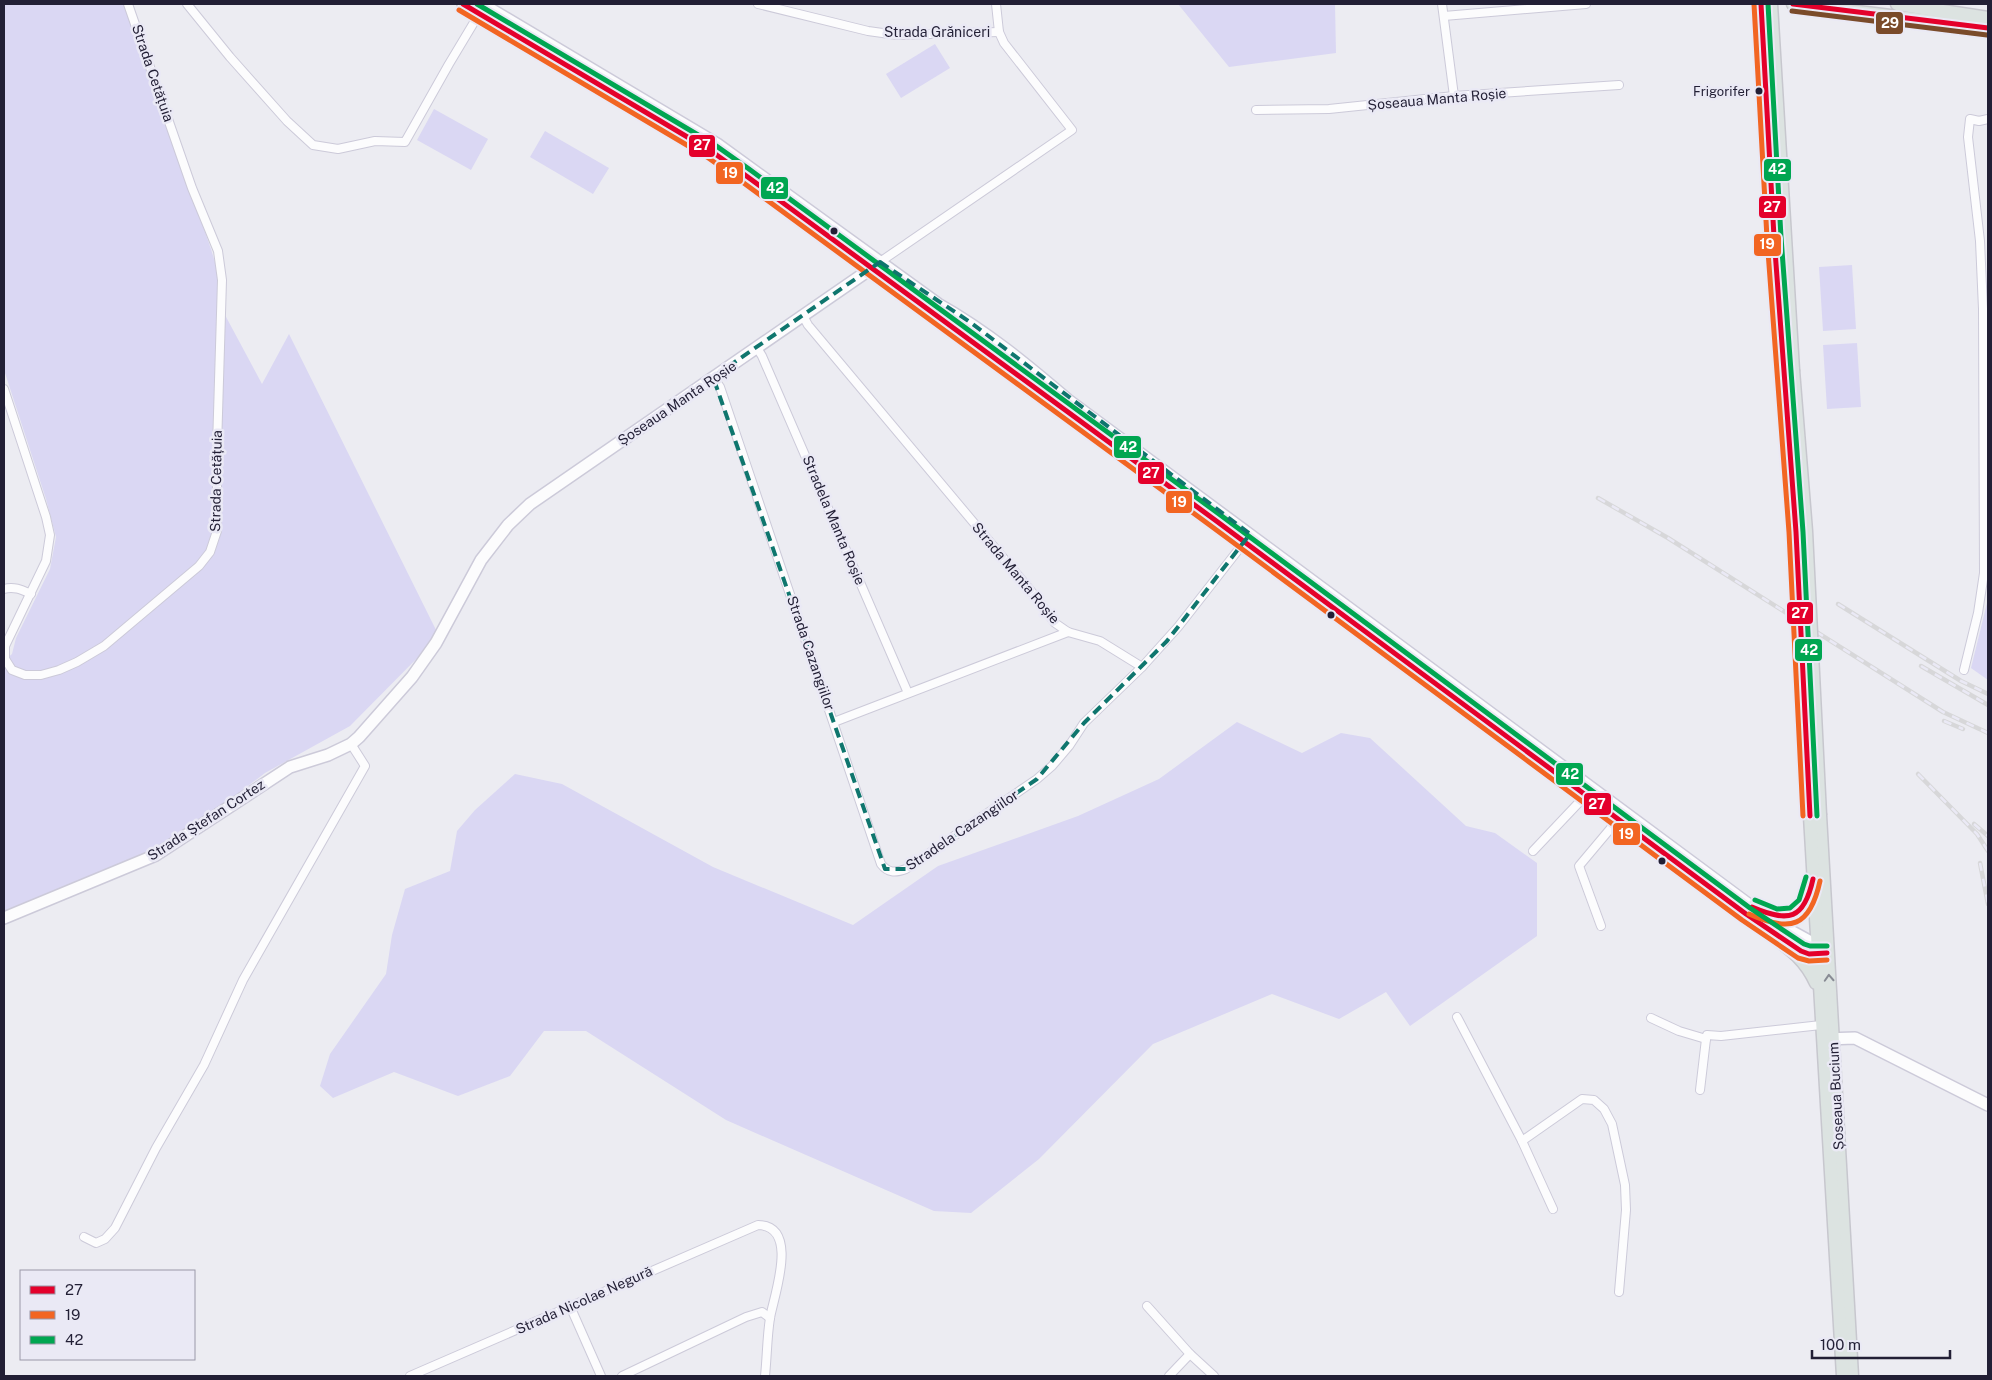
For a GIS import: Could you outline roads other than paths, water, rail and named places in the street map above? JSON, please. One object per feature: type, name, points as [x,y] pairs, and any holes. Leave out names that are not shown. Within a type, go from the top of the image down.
[{"type":"main road","points":[[463,4],[481,9],[711,151],[876,265],[1749,910],[1822,947]]},
{"type":"main road","points":[[1779,4],[1765,4],[1788,370],[1796,532],[1815,816]]},
{"type":"main road","points":[[1793,4],[1988,28]]},
{"type":"main road","points":[[1898,4],[1988,18]]},
{"type":"main road","name":"Șoseaua Manta Roșie","points":[[351,744],[412,677],[436,643],[481,560],[508,525],[530,504],[876,265]]},
{"type":"main road","points":[[1247,538],[1586,795],[1621,816]]},
{"type":"main road","name":"Strada Ștefan Cortez","points":[[4,918],[156,855],[290,766],[328,754],[351,744]]},
{"type":"main road","name":"Șoseaua Bucium","points":[[1815,816],[1814,879],[1822,947],[1821,1024],[1827,1039],[1852,1376]]},
{"type":"main road","name":"Șoseaua Bucium","points":[[1815,816],[1843,1376]]},
{"type":"main road","points":[[1749,910],[1785,918],[1796,915],[1804,908],[1814,879]]},
{"type":"main road","points":[[1749,910],[1757,926],[1803,960],[1820,990]]},
{"type":"main road","points":[[1827,1039],[1855,1038],[1988,1104]]},
{"type":"street","name":"Strada Cetățuia","points":[[4,389],[46,516],[50,535],[46,561],[5,646],[5,659],[12,670],[25,675],[41,675],[59,670],[104,646],[199,566],[210,552],[218,531],[218,378],[222,324],[222,289],[218,251],[192,188],[128,4]]},
{"type":"street","points":[[187,4],[230,58],[288,121],[313,145],[338,149],[375,141],[405,142],[481,9]]},
{"type":"street","name":"Strada Grăniceri","points":[[758,4],[868,31],[896,35],[999,32]]},
{"type":"street","name":"Strada Grăniceri","points":[[996,4],[999,32],[1004,43],[1072,130]]},
{"type":"street","points":[[1442,4],[1454,96]]},
{"type":"street","points":[[1444,16],[1586,4]]},
{"type":"street","name":"Șoseaua Manta Roșie","points":[[1256,110],[1329,109],[1454,96],[1619,85]]},
{"type":"street","points":[[1964,670],[1978,613],[1984,563],[1983,309],[1980,241],[1968,137],[1970,119],[1980,121],[1988,119]]},
{"type":"street","name":"Șoseaua Manta Roșie","points":[[876,265],[1072,130]]},
{"type":"street","name":"Strada Manta Roșie","points":[[802,316],[1055,623],[1068,632],[1100,641],[1142,667]]},
{"type":"street","name":"Stradela Manta Roșie","points":[[757,348],[908,693]]},
{"type":"street","name":"Strada Cazangiilor","points":[[714,378],[723,396],[834,722],[1068,632]]},
{"type":"street","points":[[1142,667],[1167,641],[1247,538]]},
{"type":"street","points":[[4,589],[10,587],[19,588],[31,594]]},
{"type":"street","name":"Stradela Cazangiilor","points":[[834,722],[881,864],[891,872],[898,872],[972,825],[1037,779],[1063,753],[1084,723],[1142,667]]},
{"type":"street","points":[[84,1237],[96,1243],[105,1239],[115,1228],[156,1148],[204,1065],[243,980],[365,766],[351,744]]},
{"type":"street","points":[[1533,851],[1586,795]]},
{"type":"street","points":[[1601,926],[1579,866],[1621,816]]},
{"type":"street","points":[[1457,1017],[1522,1141],[1553,1209]]},
{"type":"street","points":[[1651,1018],[1679,1031],[1706,1039]]},
{"type":"street","points":[[1700,1090],[1707,1035],[1721,1036],[1821,1024]]},
{"type":"street","points":[[1522,1141],[1582,1099],[1594,1100],[1604,1109],[1612,1124],[1626,1185],[1626,1210],[1618,1292]]},
{"type":"street","name":"Strada Nicolae Negură","points":[[410,1376],[758,1224],[766,1225],[773,1229],[782,1250],[780,1277],[770,1318]]},
{"type":"street","points":[[570,1306],[601,1376]]},
{"type":"street","points":[[1147,1306],[1189,1356],[1214,1376]]},
{"type":"street","points":[[622,1376],[746,1317],[762,1312],[770,1318],[765,1376]]},
{"type":"street","points":[[1169,1376],[1189,1356]]},
{"type":"railway","points":[[1598,498],[1668,538],[1943,712],[1988,733]]},
{"type":"railway","points":[[1838,604],[1961,681],[1988,694]]},
{"type":"railway","points":[[1921,666],[1988,705]]},
{"type":"railway","points":[[1944,721],[1963,729]]},
{"type":"railway","points":[[1918,774],[1977,834],[1988,851]]},
{"type":"railway","points":[[1974,824],[1988,836]]},
{"type":"railway","points":[[1980,863],[1988,904]]},
{"type":"place","name":"Frigorifer","points":[[1759,91]]}]
